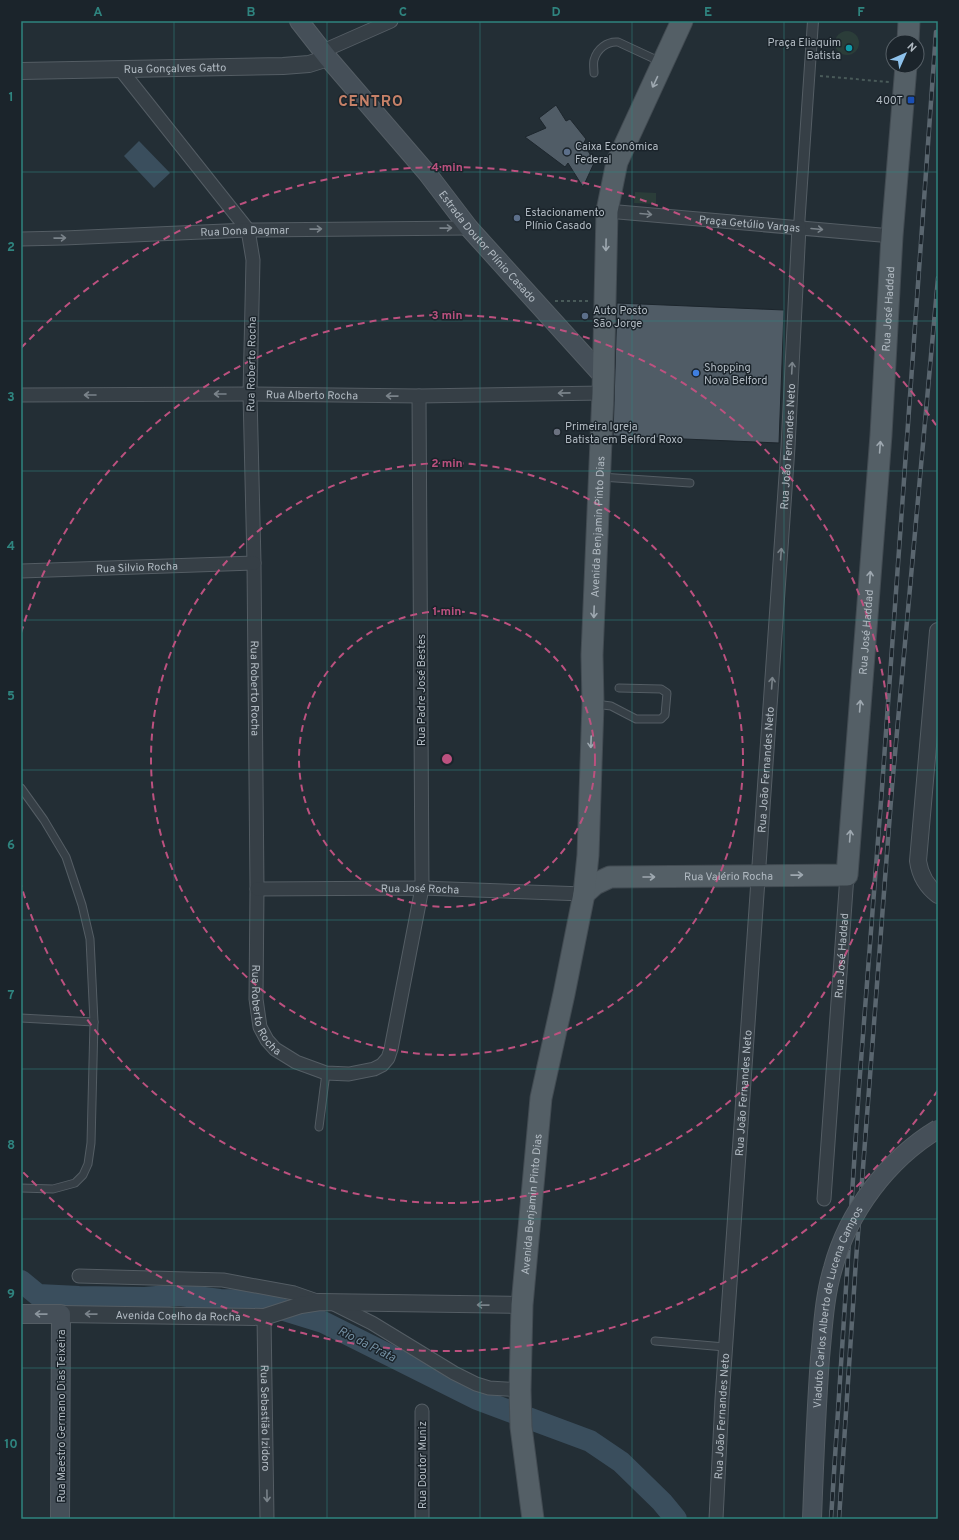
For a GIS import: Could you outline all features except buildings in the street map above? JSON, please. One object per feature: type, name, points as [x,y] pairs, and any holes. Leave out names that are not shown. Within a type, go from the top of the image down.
[{"type":"main road","name":"Estrada Doutor Plínio Casado","points":[[299,21],[427,173],[469,228],[536,301],[603,384]]},
{"type":"main road","name":"Avenida Benjamin Pinto Dias","points":[[533,1519],[521,1427],[520,1394],[522,1306],[541,1098],[584,894],[588,855],[593,704],[592,655],[598,477],[603,384],[607,211],[617,162],[682,21]]},
{"type":"main road","points":[[908,34],[909,21]]},
{"type":"main road","name":"Rua José Haddad","points":[[847,875],[881,435],[892,236],[905,75]]},
{"type":"main road","points":[[584,894],[595,884],[610,877],[598,868],[588,855]]},
{"type":"main road","name":"Rua Valério Rocha","points":[[610,877],[847,875]]},
{"type":"main road","name":"Viaduto Carlos Alberto de Lucena Campos","points":[[812,1519],[818,1384],[824,1314],[833,1268],[847,1230],[887,1170],[924,1138],[938,1129]]},
{"type":"main road","name":"Avenida Coelho da Rocha","points":[[21,1314],[61,1314]]},
{"type":"main road","name":"Rua Maestro Germano Dias Teixeira","points":[[60,1519],[61,1314]]},
{"type":"street","points":[[326,54],[391,21]]},
{"type":"street","name":"Rua João Fernandes Neto","points":[[716,1519],[725,1347],[788,447],[799,228],[813,21]]},
{"type":"street","name":"Rua Gonçalves Gatto","points":[[21,71],[296,65],[309,64],[326,54]]},
{"type":"street","name":"Rua Roberto Rocha","points":[[121,70],[248,230],[253,260],[250,394],[254,563],[257,889],[256,999],[260,1027],[267,1040],[275,1049],[296,1062],[326,1074],[349,1074],[374,1069],[382,1065],[388,1058],[391,1049],[422,888]]},
{"type":"street","name":"Praça Getúlio Vargas","points":[[607,211],[892,236]]},
{"type":"street","name":"Rua Dona Dagmar","points":[[21,239],[248,230],[469,228]]},
{"type":"street","name":"Rua Alberto Rocha","points":[[21,395],[250,394],[419,396],[603,384]]},
{"type":"street","name":"Rua Padre José Bestes","points":[[419,396],[422,888]]},
{"type":"street","name":"Rua Silvio Rocha","points":[[21,571],[254,563]]},
{"type":"street","points":[[938,631],[918,860],[920,872],[924,880],[938,895]]},
{"type":"street","name":"Rua José Haddad","points":[[824,1199],[847,875]]},
{"type":"street","name":"Rua José Rocha","points":[[257,889],[422,888],[584,894]]},
{"type":"street","points":[[79,1276],[223,1280],[294,1293],[326,1303],[372,1323],[454,1373],[476,1384],[520,1394]]},
{"type":"street","name":"Avenida Coelho da Rocha","points":[[61,1314],[267,1316],[301,1305],[326,1303],[522,1306]]},
{"type":"street","name":"Rua Sebastião Izidoro","points":[[267,1316],[267,1519]]},
{"type":"street","name":"Rua Doutor Muniz","points":[[422,1411],[422,1519]]},
{"type":"lane","points":[[594,73],[594,60],[601,48],[610,42],[618,42],[663,63]]},
{"type":"lane","points":[[598,477],[690,483]]},
{"type":"lane","points":[[593,704],[611,706],[636,719],[661,719],[664,715],[667,694],[665,691],[661,689],[619,688]]},
{"type":"lane","points":[[21,788],[44,820],[66,857],[82,905],[90,939],[94,1022],[91,1143],[88,1164],[83,1175],[74,1183],[53,1188],[21,1188]]},
{"type":"lane","points":[[21,1018],[94,1022]]},
{"type":"lane","points":[[319,1127],[326,1074]]},
{"type":"lane","points":[[655,1341],[725,1347]]},
{"type":"path","points":[[809,75],[905,75]]},
{"type":"path","points":[[536,301],[605,301]]},
{"type":"green space","points":[[847,31],[856,34],[859,43],[856,52],[847,55],[838,52],[835,43],[838,34]]},
{"type":"green space","points":[[635,192],[656,193],[656,204],[634,203]]},
{"type":"water","points":[[139,141],[170,173],[154,188],[124,156]]},
{"type":"waterway","name":"Rio da Prata","points":[[21,1281],[38,1295],[145,1298],[180,1295],[220,1300],[255,1301],[323,1322],[477,1399],[590,1441],[621,1462],[662,1502],[676,1519]]},
{"type":"railway","points":[[831,1519],[859,1087],[936,32]]},
{"type":"railway","points":[[839,1519],[856,1260],[892,787],[938,278]]},
{"type":"place","name":"Praça Eliaquim Batista","points":[[849,48]]},
{"type":"place","name":"400T","points":[[911,100]]},
{"type":"place","name":"Caixa Econômica Federal","points":[[567,152]]},
{"type":"place","name":"Estacionamento Plínio Casado","points":[[517,218]]},
{"type":"place","name":"Auto Posto São Jorge","points":[[585,316]]},
{"type":"place","name":"Shopping Nova Belford","points":[[696,373]]},
{"type":"place","name":"Primeira Igreja Batista em Belford Roxo","points":[[557,432]]},
{"type":"district","name":"CENTRO","points":[[371,101]]}]
